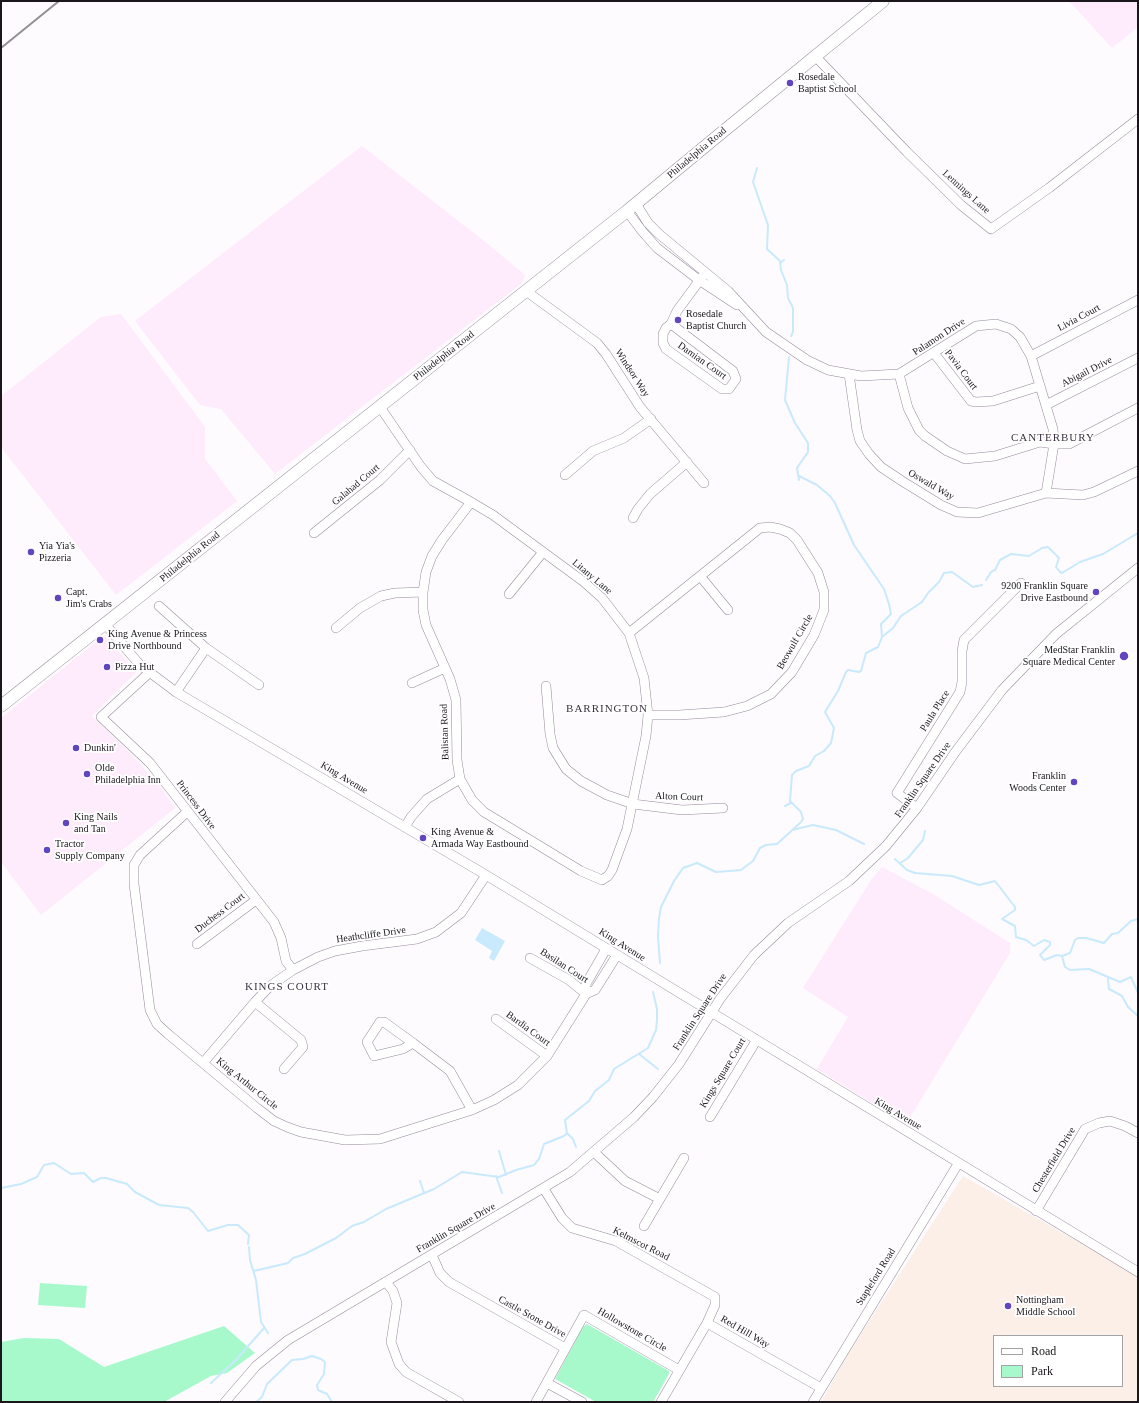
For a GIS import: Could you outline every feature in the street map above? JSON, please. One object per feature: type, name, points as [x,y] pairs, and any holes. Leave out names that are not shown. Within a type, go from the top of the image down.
[{"type":"main road","name":"Philadelphia Road","points":[[1,706],[631,208],[883,1]]},
{"type":"street","name":"Lennings Lane","points":[[815,56],[906,152],[961,205],[991,229],[1049,188],[1138,119]]},
{"type":"street","points":[[631,208],[659,234],[728,291],[766,332],[807,360],[828,370],[849,374],[899,374],[908,408],[919,430],[925,436],[957,456],[978,459],[995,456],[1035,442],[1054,444],[1075,441],[1138,408]]},
{"type":"street","points":[[631,208],[642,231],[657,248],[699,280],[749,314]]},
{"type":"street","name":"Damian Court","points":[[671,324],[733,371],[736,379],[729,388],[722,389],[666,349],[663,343],[663,334],[666,328],[671,324],[677,311],[699,280],[706,273]]},
{"type":"street","name":"Windsor Way","points":[[526,291],[596,343],[606,354],[630,393],[704,483]]},
{"type":"street","name":"Livia Court","points":[[1031,356],[1138,300]]},
{"type":"street","name":"Palamon Drive","points":[[899,374],[966,332],[985,324],[996,324],[1011,329],[1020,337],[1031,356],[1052,429],[1054,444],[1046,493]]},
{"type":"street","name":"Pavia Court","points":[[934,353],[971,400],[976,402],[993,401],[1040,386]]},
{"type":"street","name":"Abigail Drive","points":[[1046,405],[1138,358]]},
{"type":"street","name":"Oswald Way","points":[[849,374],[857,430],[864,448],[881,467],[921,493],[957,512],[972,514],[1046,493],[1076,495],[1094,492],[1138,471]]},
{"type":"street","name":"Litany Lane","points":[[380,407],[433,481],[493,515],[543,552],[602,598],[617,615],[629,633],[639,657],[644,678],[648,715],[644,753],[633,804],[618,856],[612,870],[602,880]]},
{"type":"street","points":[[565,475],[593,451],[624,438],[651,419]]},
{"type":"street","name":"Galahad Court","points":[[314,533],[380,480],[410,450]]},
{"type":"street","points":[[633,518],[650,494],[687,462]]},
{"type":"street","name":"Balistan Road","points":[[471,502],[432,556],[426,572],[423,592],[423,610],[426,625],[445,668],[453,690],[457,709],[457,760],[460,779],[472,800],[484,812],[581,871],[602,880]]},
{"type":"street","name":"Beowulf Circle","points":[[629,633],[760,528],[770,527],[790,533],[797,540],[818,573],[824,592],[824,610],[821,620],[792,672],[772,694],[758,702],[718,712],[679,715],[648,715]]},
{"type":"street","points":[[509,594],[543,552]]},
{"type":"street","name":"Franklin Square Drive","points":[[225,1402],[246,1376],[277,1348],[544,1189],[595,1153],[634,1117],[657,1092],[686,1054],[735,978],[770,939],[860,871],[886,846],[917,808],[983,715],[1017,674],[1063,627],[1138,568]]},
{"type":"street","points":[[700,576],[728,610]]},
{"type":"street","name":"Paula Place","points":[[917,808],[898,793],[960,692],[962,682],[962,651],[964,640],[1021,583]]},
{"type":"street","points":[[336,628],[360,608],[381,596],[395,593],[423,592]]},
{"type":"street","points":[[159,606],[206,648],[259,686]]},
{"type":"street","name":"King Avenue","points":[[105,624],[132,658],[149,673],[176,692],[486,875],[958,1164],[1138,1272]]},
{"type":"street","points":[[176,692],[206,648]]},
{"type":"street","points":[[412,683],[445,668]]},
{"type":"street","name":"Princess Drive","points":[[149,673],[101,717],[150,763],[279,930],[286,961],[293,970]]},
{"type":"street","name":"Alton Court","points":[[546,686],[550,734],[553,748],[559,760],[574,776],[591,787],[633,804],[682,810],[723,808]]},
{"type":"street","points":[[405,827],[427,799],[460,779]]},
{"type":"street","name":"King Arthur Circle","points":[[187,812],[140,854],[134,865],[133,872],[150,1010],[161,1028],[274,1121],[301,1132],[345,1140],[380,1139],[472,1110],[494,1100],[518,1086],[547,1056],[586,994],[586,984],[606,949]]},
{"type":"street","name":"Heathcliffe Drive","points":[[203,1063],[270,986],[293,970],[318,957],[335,951],[417,939],[436,932],[461,913],[486,875]]},
{"type":"street","name":"Duchess Court","points":[[197,944],[256,900]]},
{"type":"street","name":"King Arthur Circle","points":[[586,994],[595,990],[617,955]]},
{"type":"street","name":"Basilan Court","points":[[530,958],[569,980],[586,994]]},
{"type":"street","points":[[255,1002],[301,1040],[303,1047],[284,1069]]},
{"type":"street","name":"Bardia Court","points":[[496,1019],[547,1056]]},
{"type":"street","points":[[413,1043],[403,1049],[374,1056],[367,1042],[380,1022],[384,1022],[413,1043],[450,1071],[472,1110]]},
{"type":"street","name":"Kings Square Court","points":[[710,1117],[756,1040]]},
{"type":"street","name":"Chesterfield Drive","points":[[1036,1211],[1086,1129],[1098,1123],[1110,1121],[1125,1126],[1138,1133]]},
{"type":"street","points":[[595,1153],[626,1181],[660,1199]]},
{"type":"street","points":[[644,1226],[684,1158]]},
{"type":"street","name":"Stapleford Road","points":[[813,1402],[820,1388],[958,1164]]},
{"type":"street","name":"Kelmscot Road","points":[[544,1189],[562,1218],[572,1228],[616,1241],[712,1294],[716,1300],[707,1323]]},
{"type":"street","name":"Castle Stone Drive","points":[[432,1255],[440,1273],[449,1282],[565,1348],[536,1402]]},
{"type":"street","points":[[386,1282],[397,1303],[391,1342],[399,1364],[406,1372],[459,1402]]},
{"type":"street","name":"Hollowstone Circle","points":[[565,1348],[584,1315],[679,1370]]},
{"type":"street","name":"Red Hill Way","points":[[679,1370],[707,1323],[820,1388]]},
{"type":"street","points":[[661,1402],[679,1370]]},
{"type":"street","points":[[547,1382],[582,1402]]},
{"type":"shaded area","points":[[1069,1],[1138,1],[1138,27],[1112,48]]},
{"type":"shaded area","points":[[362,146],[488,244],[525,275],[522,283],[275,474],[221,409],[200,405],[135,321]]},
{"type":"shaded area","points":[[121,314],[205,427],[205,459],[237,501],[116,595],[1,447],[1,396],[101,317]]},
{"type":"shaded area","points":[[105,635],[136,672],[92,716],[132,755],[162,789],[175,808],[41,915],[1,862],[1,718]]},
{"type":"shaded area","points":[[882,867],[933,894],[1010,943],[1010,953],[906,1124],[817,1069],[848,1017],[803,988],[871,880]]},
{"type":"shaded area","name":"Nottingham Middle School","points":[[963,1176],[1138,1276],[1138,1402],[821,1402],[848,1354]]},
{"type":"green space","points":[[40,1283],[87,1286],[85,1308],[38,1305]]},
{"type":"green space","points":[[587,1324],[669,1371],[669,1374],[653,1402],[596,1402],[555,1379],[583,1327]]},
{"type":"green space","points":[[224,1326],[255,1353],[227,1373],[211,1376],[164,1402],[1,1402],[1,1342],[24,1338],[59,1339],[104,1367]]},
{"type":"water","points":[[482,928],[505,941],[494,961],[489,958],[492,951],[475,940]]},
{"type":"waterway","points":[[757,168],[753,182],[768,225],[767,249],[780,261],[781,270],[787,285],[788,298],[793,308],[793,332],[791,336]]},
{"type":"waterway","points":[[780,263],[784,260]]},
{"type":"waterway","points":[[789,357],[785,400],[795,423],[808,443],[808,452],[797,468],[799,480]]},
{"type":"waterway","points":[[660,963],[658,936],[661,907],[674,881],[683,868],[697,863],[716,872],[741,870],[753,861],[760,848],[766,845],[777,844],[803,819],[801,812],[790,801],[792,775],[796,771],[809,766],[815,756],[824,751],[831,743],[834,728],[825,712],[838,691],[846,672],[848,670],[861,671],[866,653],[878,647],[882,637],[881,624],[891,614],[884,589],[854,545],[835,503],[830,496],[817,485],[799,476]]},
{"type":"waterway","points":[[986,580],[991,572],[995,570],[1000,560],[1011,554],[1029,556],[1042,548],[1048,547],[1059,558],[1056,567],[1062,573],[1080,562],[1103,554],[1138,533]]},
{"type":"waterway","points":[[882,637],[893,628],[901,616],[922,602],[928,593],[939,582],[944,573],[952,572],[973,587],[982,585]]},
{"type":"waterway","points":[[785,806],[791,803]]},
{"type":"waterway","points":[[792,830],[813,825],[836,830],[864,844]]},
{"type":"waterway","points":[[900,863],[908,858],[923,840],[925,831]]},
{"type":"waterway","points":[[895,859],[907,870],[915,873],[952,876],[979,885],[995,881],[1015,907],[1015,910],[1002,919],[1015,926],[1016,937],[1026,940],[1034,946],[1044,940],[1050,942],[1050,945],[1040,955],[1044,960],[1057,955],[1062,956],[1070,953],[1075,940],[1078,938],[1086,938],[1104,943],[1112,934],[1118,933],[1131,921],[1138,919]]},
{"type":"waterway","points":[[1062,956],[1065,967],[1070,970],[1089,969],[1120,982],[1131,977],[1138,993]]},
{"type":"waterway","points":[[1108,979],[1109,989],[1122,996],[1128,1007],[1138,1016]]},
{"type":"waterway","points":[[576,1147],[573,1139],[567,1133],[565,1120],[589,1101],[595,1091],[609,1080],[614,1069],[648,1048],[656,1030],[657,1020],[657,1009],[653,992]]},
{"type":"waterway","points":[[639,1054],[658,1069]]},
{"type":"waterway","points":[[254,1271],[288,1263],[293,1258],[305,1254],[336,1238],[352,1226],[364,1222],[386,1209],[434,1189],[462,1172],[499,1177],[534,1165],[539,1159],[544,1144],[564,1136],[567,1133]]},
{"type":"waterway","points":[[499,1151],[506,1175]]},
{"type":"waterway","points":[[1,1188],[21,1184],[37,1177],[44,1165],[54,1163],[71,1174],[84,1173],[93,1182],[101,1178],[106,1178],[127,1184],[135,1192],[159,1205],[188,1208],[208,1231],[228,1225],[238,1225],[249,1235],[248,1244]]},
{"type":"waterway","points":[[496,1176],[502,1193]]},
{"type":"waterway","points":[[420,1181],[424,1193]]},
{"type":"waterway","points":[[249,1247],[250,1260],[256,1280],[261,1322],[268,1333]]},
{"type":"waterway","points":[[211,1383],[236,1360],[264,1328]]},
{"type":"waterway","points":[[292,1360],[312,1356],[325,1362],[324,1374],[317,1385],[318,1390],[327,1394],[332,1402]]},
{"type":"waterway","points":[[256,1402],[262,1397],[267,1384],[292,1360]]},
{"type":"railway","points":[[1,48],[59,1]]},
{"type":"place","name":"Rosedale Baptist School","points":[[790,83]]},
{"type":"place","name":"Rosedale Baptist Church","points":[[678,320]]},
{"type":"place","name":"Yia Yia's Pizzeria","points":[[31,552]]},
{"type":"place","name":"9200 Franklin Square Drive Eastbound","points":[[1096,592]]},
{"type":"place","name":"Capt. Jim's Crabs","points":[[58,598]]},
{"type":"place","name":"King Avenue & Princess Drive Northbound","points":[[100,640]]},
{"type":"place","name":"MedStar Franklin Square Medical Center","points":[[1124,656]]},
{"type":"place","name":"Pizza Hut","points":[[107,667]]},
{"type":"place","name":"Dunkin'","points":[[76,748]]},
{"type":"place","name":"Olde Philadelphia Inn","points":[[87,774]]},
{"type":"place","name":"Franklin Woods Center","points":[[1074,782]]},
{"type":"place","name":"King Nails and Tan","points":[[66,823]]},
{"type":"place","name":"King Avenue & Armada Way Eastbound","points":[[423,838]]},
{"type":"place","name":"Tractor Supply Company","points":[[47,850]]},
{"type":"place","name":"Nottingham Middle School","points":[[1008,1306]]},
{"type":"district","name":"CANTERBURY","points":[[1053,438]]},
{"type":"district","name":"BARRINGTON","points":[[607,709]]},
{"type":"district","name":"KINGS COURT","points":[[287,987]]}]
